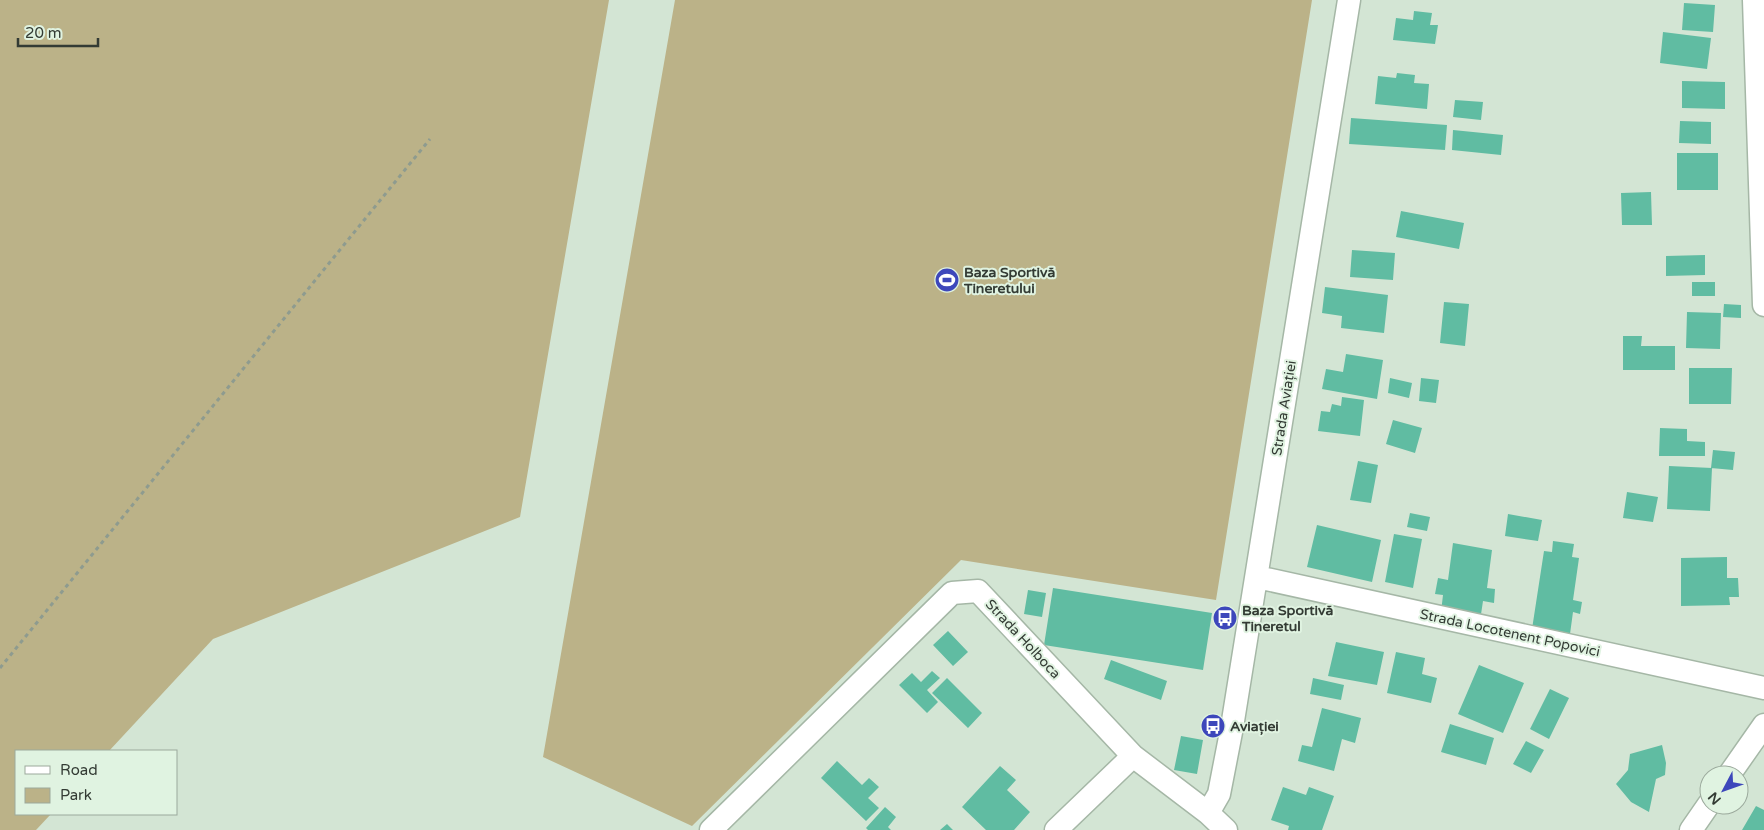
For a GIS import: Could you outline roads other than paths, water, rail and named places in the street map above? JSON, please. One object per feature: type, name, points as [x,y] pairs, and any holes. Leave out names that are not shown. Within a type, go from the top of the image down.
[{"type":"street","name":"Strada Aviației","points":[[1208,813],[1219,794],[1257,576],[1349,0]]},
{"type":"street","points":[[1754,0],[1764,305]]},
{"type":"street","name":"Strada Locotenent Popovici","points":[[1257,576],[1764,688]]},
{"type":"street","name":"Strada Holboca","points":[[711,830],[952,593],[978,591],[1133,756],[1208,813],[1226,830]]},
{"type":"street","points":[[1736,765],[1764,725]]},
{"type":"street","points":[[1064,826],[1133,756]]},
{"type":"street","points":[[1691,830],[1701,815]]},
{"type":"place","name":"Baza Sportivă Tineretului","points":[[947,280]]},
{"type":"place","name":"Baza Sportivă Tineretul","points":[[1225,618]]},
{"type":"place","name":"Aviației","points":[[1213,726]]}]
